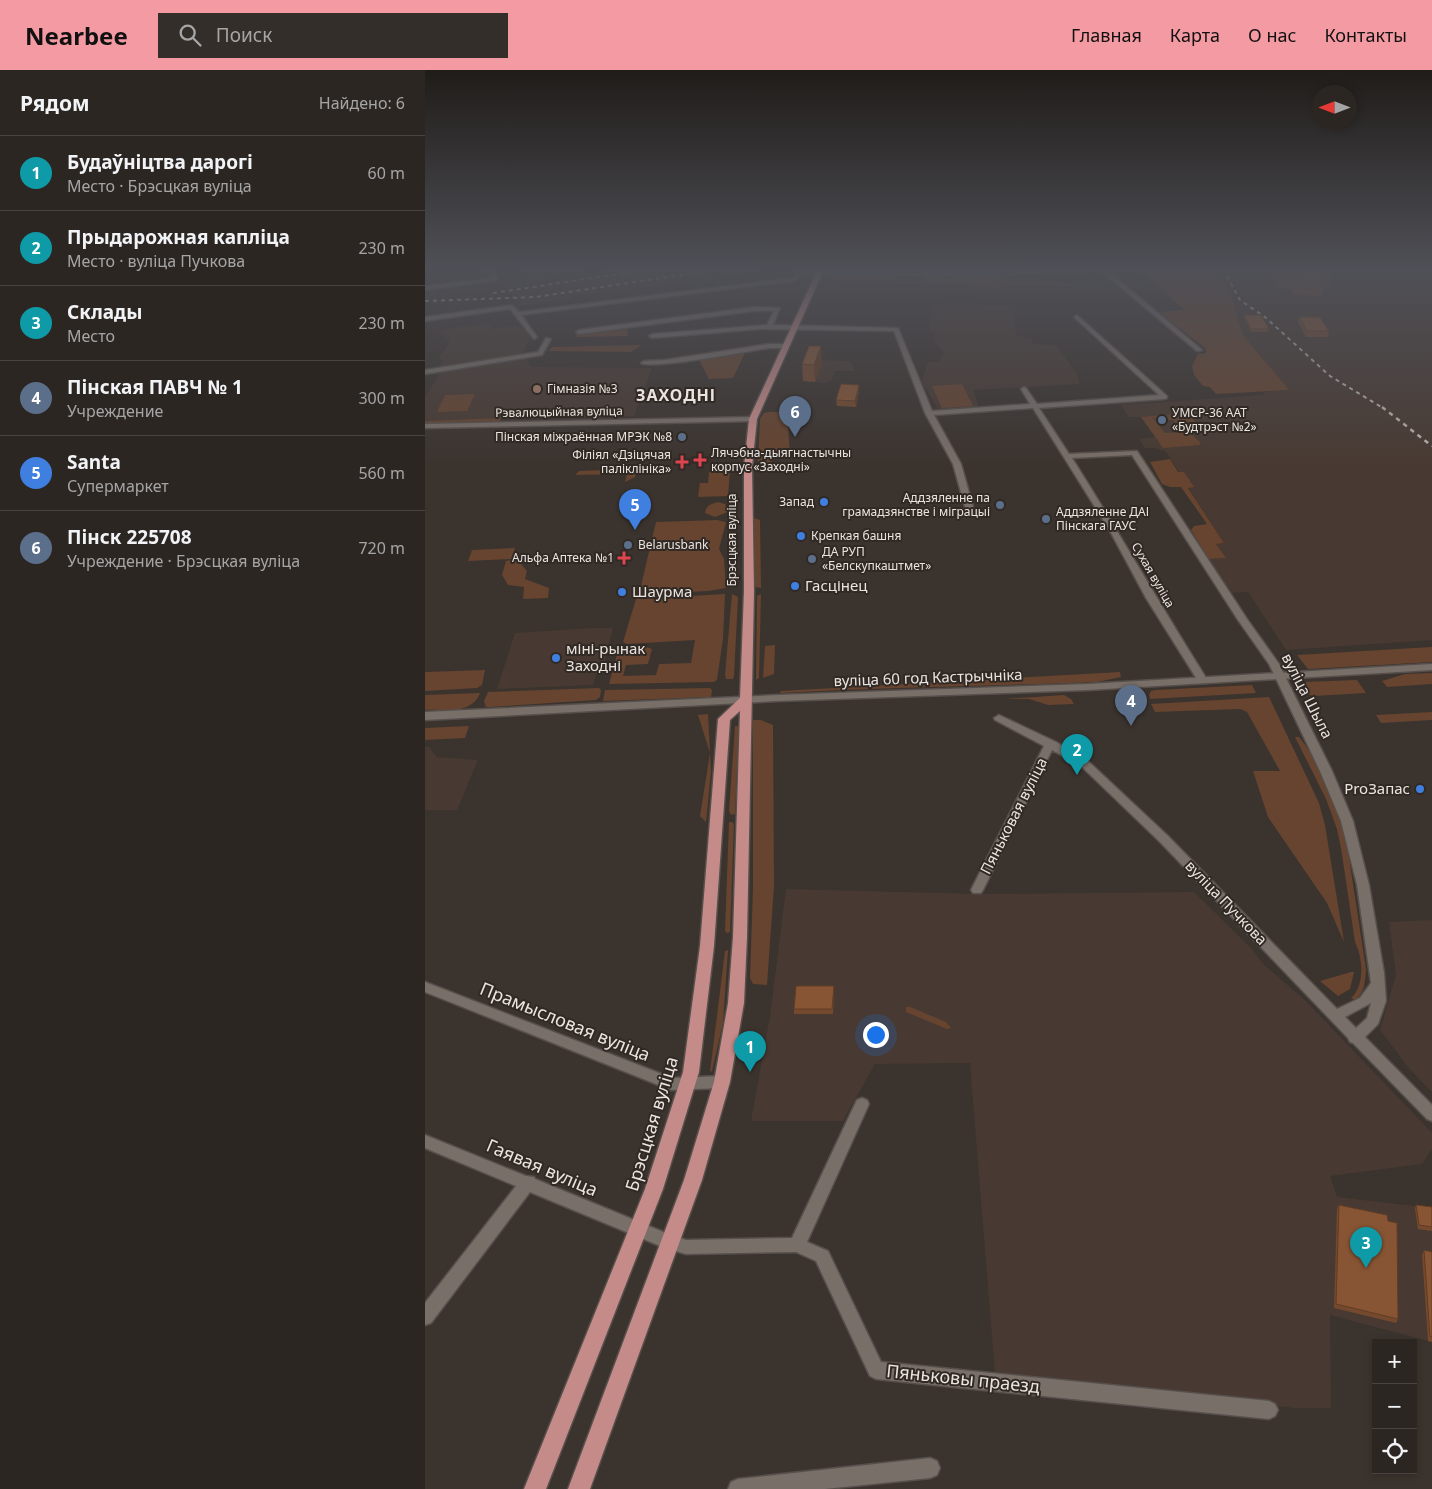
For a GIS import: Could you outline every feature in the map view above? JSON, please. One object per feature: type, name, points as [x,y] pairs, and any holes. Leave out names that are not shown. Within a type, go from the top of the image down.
[{"type":"main road","name":"Брэсцкая вуліца","points":[[579,1489],[671,1243],[693,1180],[722,1082],[736,1002],[740,938],[749,591],[749,467],[753,419],[790,335]]},
{"type":"main road","name":"Брэсцкая вуліца","points":[[535,1489],[654,1189],[691,1072],[707,946],[725,719],[745,700]]},
{"type":"street","points":[[652,336],[663,335]]},
{"type":"street","points":[[898,335],[929,413],[957,464],[971,514]]},
{"type":"street","points":[[929,413],[1165,398],[1097,335]]},
{"type":"street","points":[[1181,335],[1199,350]]},
{"type":"street","points":[[425,372],[539,354],[548,339]]},
{"type":"street","points":[[644,363],[665,362],[769,346],[785,346]]},
{"type":"street","name":"Сухая вуліца","points":[[1024,389],[1067,456],[1203,681]]},
{"type":"street","name":"Рэвалюцыйная вуліца","points":[[425,426],[753,419]]},
{"type":"street","name":"вуліца Шыла","points":[[1067,456],[1134,453],[1243,620],[1274,664],[1326,771],[1347,821],[1363,885],[1377,973],[1379,1001],[1373,1020],[1355,1038]]},
{"type":"street","name":"вуліца 60 год Кастрычніка","points":[[425,716],[745,700],[1088,687],[1432,668]]},
{"type":"street","name":"вуліца Пучкова","points":[[999,718],[1052,744],[1085,764],[1151,826],[1355,1038],[1432,1115]]},
{"type":"street","name":"Пяньковая вуліца","points":[[977,890],[1048,748],[1052,744]]},
{"type":"street","points":[[1334,1016],[1365,1002],[1377,985]]},
{"type":"street","name":"Прамысловая вуліца","points":[[425,987],[671,1084],[722,1082]]},
{"type":"street","points":[[797,1245],[862,1104]]},
{"type":"street","name":"Гаявая вуліца","points":[[425,1141],[528,1182],[671,1243]]},
{"type":"street","points":[[425,1317],[528,1182]]},
{"type":"street","name":"Пяньковы праезд","points":[[671,1243],[686,1247],[797,1245],[821,1256],[876,1370],[1269,1410]]},
{"type":"street","points":[[738,1489],[930,1468]]},
{"type":"shaded area","points":[[444,335],[529,335],[531,338],[521,355],[439,368],[444,360],[438,359],[450,341]]},
{"type":"shaded area","points":[[576,335],[628,336],[576,337]]},
{"type":"shaded area","points":[[935,335],[1016,335],[1031,338],[1033,344],[1056,345],[1077,374],[1080,384],[973,390],[979,408],[945,410],[937,408],[922,382],[928,362],[939,362],[944,353],[934,340]]},
{"type":"shaded area","points":[[1189,335],[1243,335],[1289,390],[1216,394],[1210,387],[1203,386],[1194,375],[1192,366],[1198,354],[1206,353],[1205,348]]},
{"type":"shaded area","points":[[1243,335],[1432,335],[1432,640],[1286,650],[1248,592],[1230,593],[1209,559],[1225,558],[1216,544],[1224,543],[1188,487],[1193,487],[1179,472],[1166,452],[1155,448],[1145,448],[1139,439],[1155,437],[1141,417],[1129,417],[1121,405],[1265,395],[1264,392],[1288,390]]},
{"type":"shaded area","points":[[642,345],[631,352],[549,351],[552,347]]},
{"type":"shaded area","points":[[745,353],[733,378],[709,379],[699,360]]},
{"type":"shaded area","name":"Гімназія №3","points":[[526,358],[531,367],[652,368],[634,416],[425,421],[425,397],[441,371]]},
{"type":"shaded area","points":[[811,360],[850,361],[855,371],[835,371],[831,381],[825,383],[803,381]]},
{"type":"shaded area","points":[[962,384],[973,406],[942,408],[932,386]]},
{"type":"shaded area","points":[[475,394],[467,411],[437,412],[445,395]]},
{"type":"shaded area","points":[[787,412],[790,455],[773,456],[771,465],[761,465],[758,463],[760,419],[764,413]]},
{"type":"shaded area","points":[[1187,413],[1200,427],[1181,429],[1173,420],[1169,420],[1166,417],[1153,418],[1165,433],[1188,431],[1201,443],[1199,445],[1163,448],[1141,417]]},
{"type":"shaded area","points":[[501,418],[499,423],[425,424],[425,421]]},
{"type":"shaded area","points":[[1170,459],[1178,472],[1184,472],[1194,487],[1188,488],[1224,543],[1216,544],[1226,558],[1209,559],[1191,530],[1194,526],[1207,524],[1181,487],[1170,487],[1162,484],[1150,462]]},
{"type":"shaded area","points":[[632,469],[637,471],[635,477],[625,482],[627,474],[575,475],[579,471]]},
{"type":"shaded area","points":[[730,471],[728,496],[698,497],[700,483],[708,483],[709,472]]},
{"type":"shaded area","points":[[718,502],[725,504],[728,512],[715,517],[705,513],[711,504]]},
{"type":"shaded area","points":[[754,518],[760,520],[761,588],[755,587]]},
{"type":"shaded area","points":[[717,520],[726,522],[719,549],[724,559],[726,588],[708,591],[639,594],[656,522]]},
{"type":"shaded area","points":[[515,548],[512,559],[468,561],[472,550]]},
{"type":"shaded area","points":[[517,559],[527,571],[525,579],[549,588],[548,598],[523,599],[524,587],[508,585],[502,575],[506,561]]},
{"type":"shaded area","points":[[725,594],[723,639],[717,680],[714,682],[609,684],[618,651],[626,648],[640,647],[652,649],[648,664],[626,665],[623,676],[656,675],[659,664],[691,663],[695,640],[627,644],[623,642],[636,599]]},
{"type":"shaded area","points":[[732,594],[738,597],[734,676],[733,679],[726,679],[725,675]]},
{"type":"shaded area","points":[[761,594],[759,678],[756,680],[757,596]]},
{"type":"shaded area","name":"міні-рынак Заходні","points":[[613,628],[605,660],[600,663],[593,685],[497,689],[515,633]]},
{"type":"shaded area","points":[[775,645],[774,674],[763,678],[765,646]]},
{"type":"shaded area","points":[[1432,647],[1432,662],[1308,669],[1297,655]]},
{"type":"shaded area","points":[[485,670],[482,685],[477,688],[425,691],[425,672]]},
{"type":"shaded area","points":[[1120,672],[1121,677],[1097,682],[780,693],[781,691]]},
{"type":"shaded area","points":[[1432,673],[1432,684],[1387,687],[1382,681],[1405,674]]},
{"type":"shaded area","points":[[1357,680],[1366,693],[1314,696],[1296,691],[1298,684],[1303,682]]},
{"type":"shaded area","points":[[1252,685],[1256,693],[1150,699],[1149,695],[1151,691],[1156,690]]},
{"type":"shaded area","points":[[599,688],[601,690],[600,697],[596,700],[490,707],[486,707],[484,701],[488,692]]},
{"type":"shaded area","points":[[710,688],[712,690],[711,697],[603,701],[605,690]]},
{"type":"shaded area","points":[[480,693],[471,705],[464,708],[425,710],[425,695]]},
{"type":"shaded area","points":[[1064,695],[1071,699],[1074,704],[1048,705],[1029,699],[1005,699]]},
{"type":"shaded area","points":[[1269,697],[1319,803],[1325,825],[1344,942],[1327,903],[1268,817],[1253,771],[1280,771],[1247,712],[1240,709],[1155,712],[1151,704]]},
{"type":"shaded area","points":[[1432,712],[1432,720],[1381,723],[1376,715]]},
{"type":"shaded area","points":[[708,714],[711,772],[706,822],[700,816],[710,753],[698,715]]},
{"type":"shaded area","points":[[753,720],[761,720],[773,725],[774,886],[767,985],[753,984],[750,978],[753,887]]},
{"type":"shaded area","points":[[469,726],[465,738],[425,740],[425,728]]},
{"type":"shaded area","points":[[735,726],[739,726],[735,814],[731,815],[729,811]]},
{"type":"shaded area","points":[[1295,737],[1299,737],[1315,760],[1333,798],[1346,838],[1366,969],[1363,990],[1355,1000],[1351,998],[1359,986],[1361,964],[1355,942],[1337,829],[1326,799]]},
{"type":"shaded area","points":[[425,747],[429,747],[437,757],[478,760],[457,810],[425,810]]},
{"type":"shaded area","points":[[729,822],[734,824],[730,932],[727,933],[725,931]]},
{"type":"shaded area","points":[[786,889],[979,894],[1194,892],[1252,949],[1263,964],[1306,1001],[1432,1133],[1432,1149],[1422,1164],[1330,1176],[1337,1197],[1432,1208],[1432,1257],[1422,1255],[1428,1341],[1330,1315],[1331,1408],[1294,1408],[995,1374],[970,1063],[875,1064],[843,1121],[751,1121],[770,1016]]},
{"type":"shaded area","points":[[1432,920],[1432,1092],[1408,1067],[1380,1030],[1396,975],[1389,922]]},
{"type":"shaded area","points":[[728,950],[723,1023],[712,1071],[710,1072],[725,951]]},
{"type":"shaded area","points":[[1354,972],[1350,989],[1338,996],[1320,981]]},
{"type":"shaded area","points":[[906,1007],[946,1022],[951,1028],[947,1029],[906,1012]]},
{"type":"building","points":[[809,346],[821,346],[814,365],[802,364]]},
{"type":"building","points":[[841,384],[859,385],[855,401],[836,400]]},
{"type":"building","points":[[796,986],[834,986],[832,1009],[794,1009]]},
{"type":"building","points":[[1339,1205],[1387,1215],[1388,1221],[1397,1223],[1398,1319],[1336,1304]]},
{"type":"building","points":[[1416,1205],[1432,1207],[1432,1227],[1419,1225]]},
{"type":"building","points":[[1424,1250],[1432,1252],[1432,1337],[1430,1337]]},
{"type":"railway","points":[[1285,335],[1330,376],[1383,408]]},
{"type":"railway","points":[[1382,407],[1432,446]]},
{"type":"place","name":"Гімназія №3","points":[[537,389]]},
{"type":"place","name":"УМСР-36 ААТ «Будтрэст №2»","points":[[1162,420]]},
{"type":"place","name":"Пінская міжраённая МРЭК №8","points":[[682,437]]},
{"type":"place","name":"Пінск 225708","points":[[795,437]]},
{"type":"place","name":"Лячэбна-дыягнастычны корпус «Заходні»","points":[[700,460]]},
{"type":"place","name":"Філіял «Дзіцячая паліклініка»","points":[[682,462]]},
{"type":"place","name":"Запад","points":[[824,502]]},
{"type":"place","name":"Аддзяленне па грамадзянстве і міграцыі","points":[[1000,505]]},
{"type":"place","name":"Аддзяленне ДАІ Пінскага ГАУС","points":[[1046,519]]},
{"type":"place","name":"Santa","points":[[635,530]]},
{"type":"place","name":"Крепкая башня","points":[[801,536]]},
{"type":"place","name":"Belarusbank","points":[[628,545]]},
{"type":"place","name":"Альфа Аптека №1","points":[[624,558]]},
{"type":"place","name":"ДА РУП «Белскупкаштмет»","points":[[812,559]]},
{"type":"place","name":"Гасцінец","points":[[795,586]]},
{"type":"place","name":"Шаурма","points":[[622,592]]},
{"type":"place","name":"міні-рынак Заходні","points":[[556,658]]},
{"type":"place","name":"Пінская ПАВЧ № 1","points":[[1131,726]]},
{"type":"place","name":"Прыдарожная капліца","points":[[1077,775]]},
{"type":"place","name":"ProЗапас","points":[[1420,789]]},
{"type":"place","name":"Будаўніцтва дарогі","points":[[750,1072]]},
{"type":"place","name":"Склады","points":[[1366,1268]]},
{"type":"district","name":"ЗАХОДНІ","points":[[676,395]]}]
